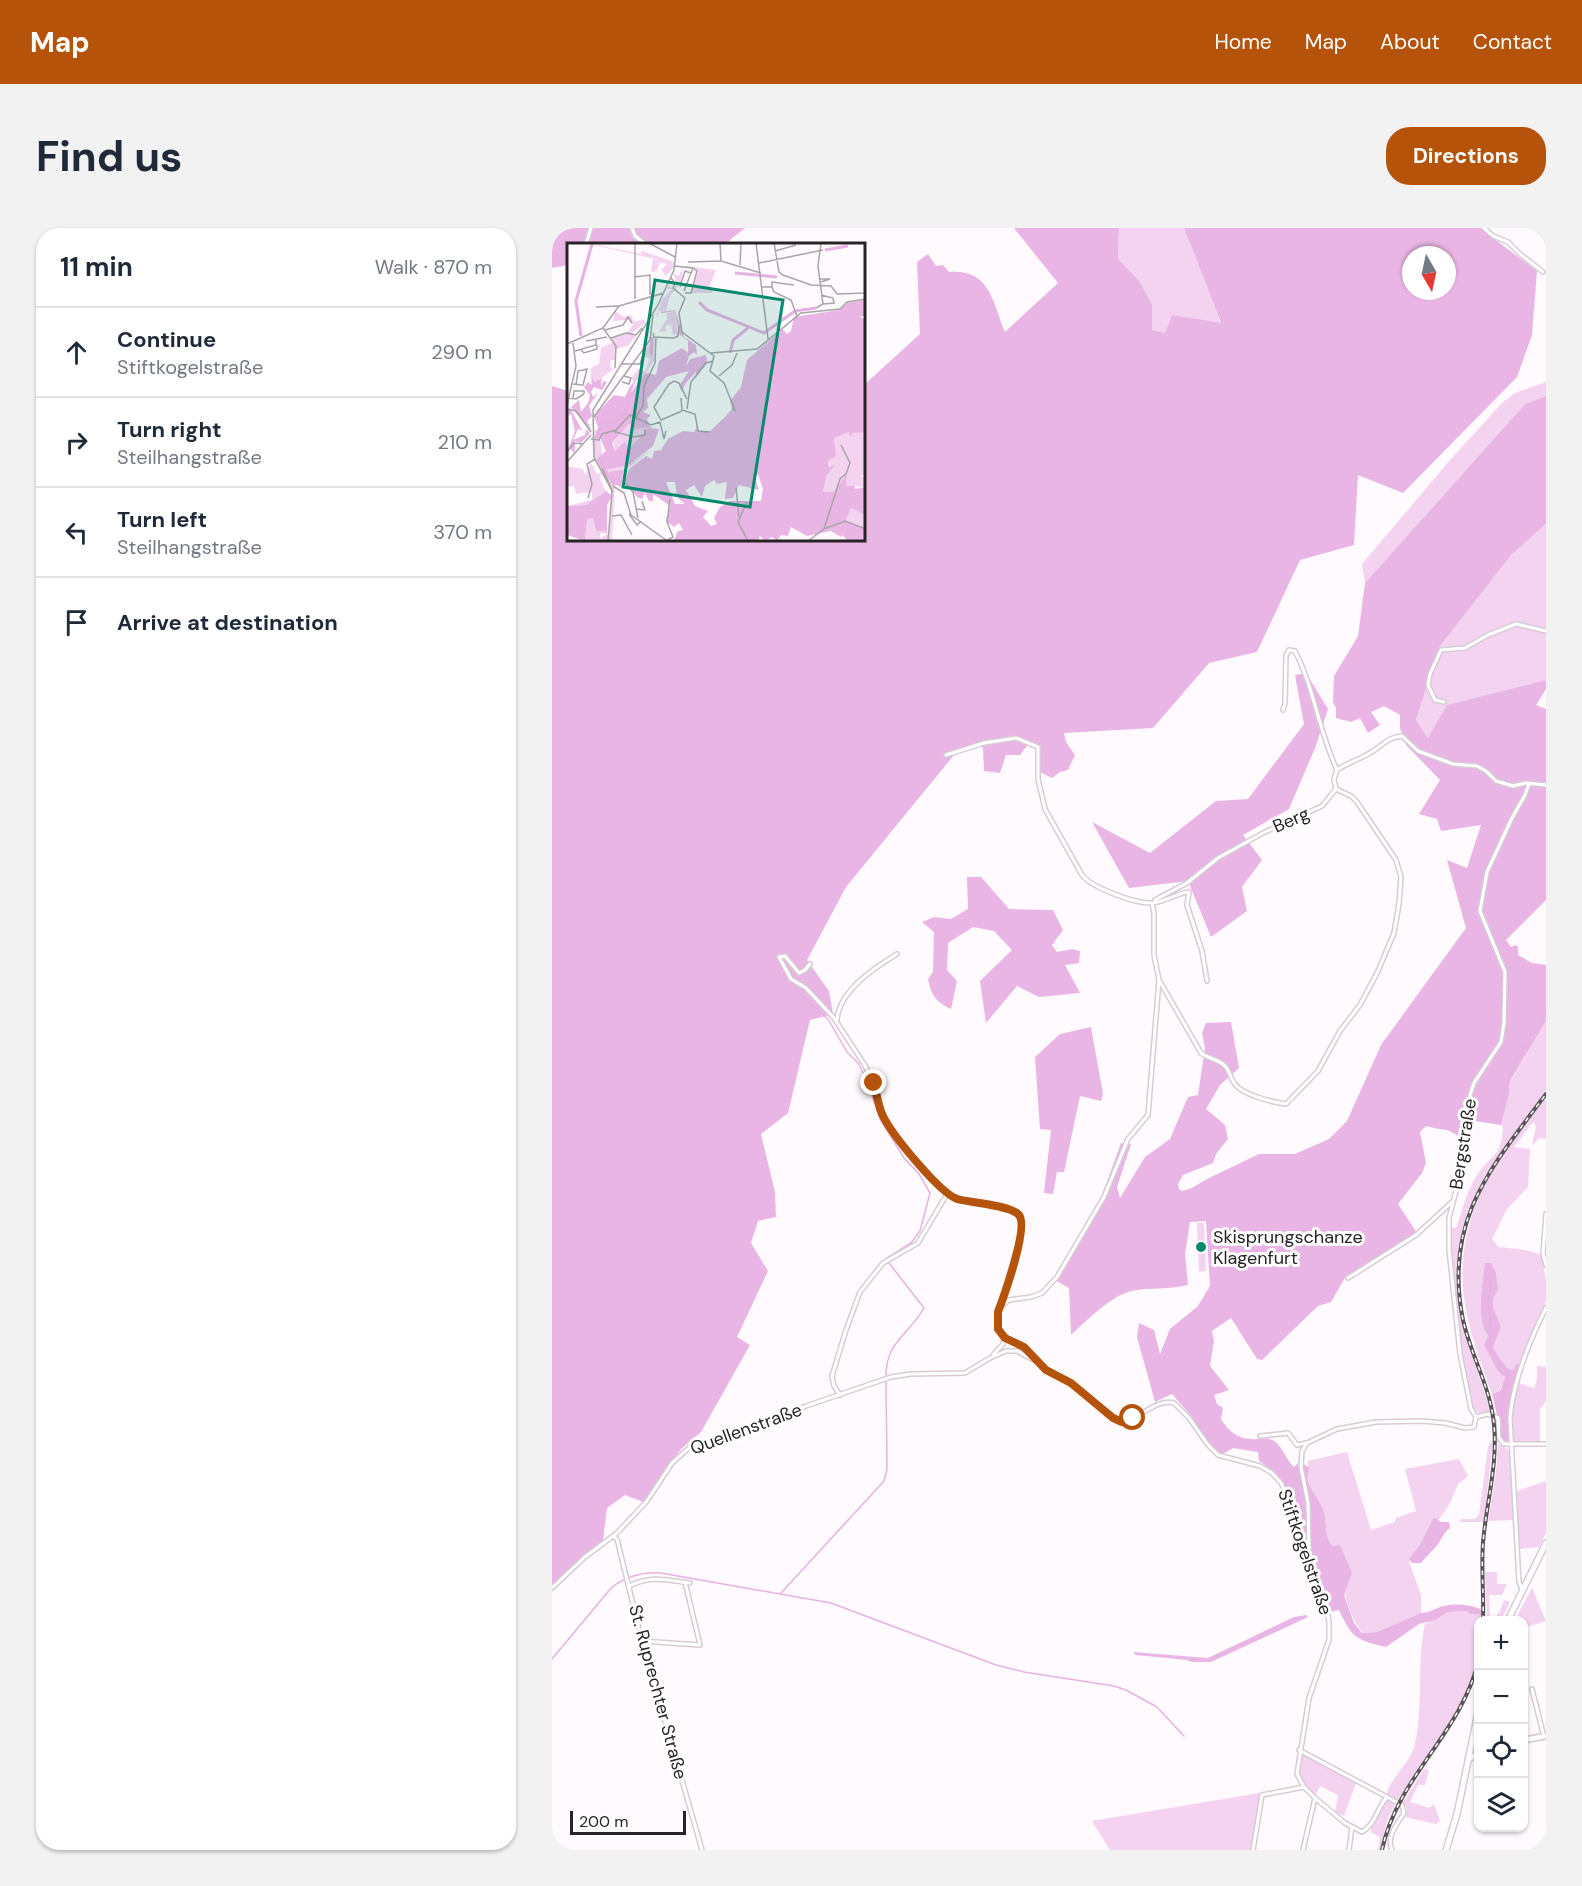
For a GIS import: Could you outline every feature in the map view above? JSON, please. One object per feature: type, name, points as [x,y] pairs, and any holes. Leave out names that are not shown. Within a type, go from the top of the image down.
[{"type":"main road","points":[[1510,1616],[1546,1543]]},
{"type":"main road","points":[[1446,1850],[1457,1814],[1475,1724]]},
{"type":"main road","points":[[1528,1739],[1545,1737]]},
{"type":"main road","points":[[1471,1744],[1474,1748]]},
{"type":"main road","points":[[1468,1760],[1474,1755]]},
{"type":"street","points":[[586,243],[591,228]]},
{"type":"street","points":[[632,228],[635,236],[644,243]]},
{"type":"street","points":[[1484,228],[1493,236],[1508,242],[1543,272]]},
{"type":"street","points":[[1444,702],[1435,700],[1428,685],[1430,674],[1441,650],[1465,648],[1488,635],[1516,624],[1546,631]]},
{"type":"street","points":[[1159,980],[1206,1058],[1227,1068],[1233,1083],[1240,1089],[1286,1104],[1318,1071],[1340,1031],[1360,1005],[1378,971],[1394,933],[1401,877],[1396,860],[1358,802],[1336,789],[1334,779],[1337,770],[1329,752],[1302,665],[1294,651],[1289,650],[1286,655],[1283,710]]},
{"type":"street","points":[[1337,770],[1370,754],[1394,736],[1402,736],[1418,751],[1453,764],[1477,766],[1486,771],[1496,782],[1513,786],[1546,785]]},
{"type":"street","points":[[946,755],[984,743],[1016,738],[1038,747],[1038,779],[1045,809],[1082,875],[1090,883],[1106,891],[1152,903],[1189,892],[1187,906],[1202,951],[1207,981]]},
{"type":"street","name":"Bergstraße","points":[[1476,1417],[1471,1409],[1457,1332],[1449,1249],[1449,1218],[1462,1168],[1470,1112],[1470,1095],[1474,1083],[1501,1042],[1504,1023],[1505,972],[1480,912],[1486,872],[1525,795],[1528,784]]},
{"type":"street","name":"Berg","points":[[1152,903],[1187,883],[1218,858],[1263,833],[1322,806],[1336,789]]},
{"type":"street","points":[[999,1308],[1009,1300],[1042,1293],[1057,1277],[1104,1197],[1128,1139],[1148,1115],[1159,980],[1154,955],[1152,903]]},
{"type":"street","points":[[837,1022],[837,1012],[860,980],[897,954]]},
{"type":"street","points":[[810,964],[799,973],[785,956],[779,957],[791,979],[806,988],[837,1022],[870,1073],[881,1111],[893,1133],[909,1153],[947,1194],[955,1198],[1007,1209],[1020,1217],[1022,1224],[1019,1243],[999,1308],[997,1323],[999,1332],[1005,1338]]},
{"type":"street","points":[[840,1395],[834,1386],[832,1376],[860,1292],[878,1267],[918,1243],[947,1194]]},
{"type":"street","points":[[944,1201],[955,1198]]},
{"type":"street","points":[[1348,1278],[1423,1230],[1452,1202]]},
{"type":"street","points":[[1546,1214],[1544,1254],[1546,1264]]},
{"type":"street","points":[[1523,1590],[1519,1582],[1510,1418],[1515,1384],[1546,1308]]},
{"type":"street","name":"Quellenstraße","points":[[990,1358],[1004,1344],[1005,1338]]},
{"type":"street","name":"Stiftkogelstraße","points":[[1005,1338],[1024,1347],[1035,1361],[1071,1383],[1119,1421],[1129,1420],[1160,1403],[1167,1401],[1174,1403],[1218,1455],[1260,1466],[1272,1473],[1281,1483],[1293,1508],[1304,1560],[1327,1610],[1329,1622],[1329,1640],[1309,1698],[1299,1750],[1297,1774],[1304,1787]]},
{"type":"street","name":"Quellenstraße","points":[[552,1588],[585,1557],[613,1536],[647,1501],[672,1463],[690,1447],[771,1422],[806,1406],[891,1377],[911,1374],[965,1374],[1003,1352],[1022,1353],[1035,1361]]},
{"type":"street","points":[[1297,1445],[1307,1443],[1337,1429],[1376,1422],[1422,1421],[1445,1423],[1469,1429],[1474,1426],[1476,1417],[1488,1414],[1497,1418],[1500,1441],[1504,1444],[1512,1446],[1546,1444]]},
{"type":"street","points":[[1260,1436],[1288,1433],[1302,1451]]},
{"type":"street","points":[[1307,1443],[1302,1451],[1301,1467],[1308,1503],[1307,1537],[1317,1587]]},
{"type":"street","name":"St. Ruprechter Straße","points":[[613,1536],[617,1539],[642,1641],[702,1850]]},
{"type":"street","points":[[629,1584],[651,1578],[690,1583]]},
{"type":"street","points":[[642,1641],[700,1645],[685,1582]]},
{"type":"street","points":[[1532,1689],[1545,1737]]},
{"type":"street","points":[[1299,1750],[1402,1805],[1404,1809],[1391,1837],[1392,1850]]},
{"type":"street","points":[[1253,1850],[1262,1795],[1304,1787],[1352,1827],[1362,1832],[1368,1828],[1387,1797]]},
{"type":"street","points":[[1303,1850],[1315,1798]]},
{"type":"street","points":[[1349,1850],[1352,1827]]},
{"type":"shaded area","points":[[552,228],[745,228],[726,243],[567,243],[567,265],[552,268]]},
{"type":"shaded area","points":[[1014,228],[1119,228],[1118,259],[1139,281],[1152,305],[1152,330],[1165,333],[1172,315],[1221,323],[1184,228],[1483,228],[1537,271],[1532,335],[1517,377],[1403,493],[1358,475],[1354,545],[1300,560],[1257,652],[1209,663],[1153,728],[1064,733],[1066,742],[1075,755],[1068,770],[1052,778],[1040,772],[1040,747],[1030,742],[1020,755],[1006,755],[1000,773],[984,771],[983,749],[980,743],[954,755],[846,887],[807,960],[829,991],[833,1014],[810,1020],[788,1113],[761,1134],[775,1192],[776,1217],[758,1221],[751,1243],[768,1271],[737,1337],[750,1345],[701,1432],[681,1449],[643,1502],[625,1495],[607,1508],[603,1540],[552,1586],[552,386],[567,391],[567,542],[866,542],[866,383],[920,334],[917,262],[928,254],[936,266],[943,265],[949,272],[963,272],[974,276],[982,282],[993,299],[1005,332],[1058,283]]},
{"type":"shaded area","points":[[1119,228],[1184,228],[1221,324],[1172,315],[1165,333],[1152,330],[1152,305],[1118,259]]},
{"type":"shaded area","points":[[1546,382],[1546,396],[1525,404],[1365,583],[1362,564],[1451,459],[1502,403],[1515,393]]},
{"type":"shaded area","points":[[1546,396],[1546,524],[1512,554],[1440,646],[1416,720],[1428,738],[1447,705],[1546,680],[1546,689],[1536,705],[1546,709],[1546,900],[1506,940],[1511,947],[1516,945],[1518,947],[1518,955],[1532,963],[1546,965],[1546,1021],[1510,1081],[1509,1095],[1501,1125],[1468,1120],[1466,1137],[1426,1126],[1420,1132],[1426,1163],[1422,1173],[1398,1204],[1417,1233],[1346,1276],[1331,1302],[1318,1306],[1262,1360],[1257,1359],[1231,1318],[1212,1331],[1214,1341],[1210,1366],[1229,1390],[1214,1395],[1217,1404],[1223,1408],[1221,1419],[1237,1436],[1274,1441],[1294,1467],[1299,1462],[1309,1467],[1308,1481],[1324,1512],[1328,1538],[1332,1546],[1340,1545],[1352,1573],[1344,1595],[1354,1623],[1362,1633],[1377,1632],[1421,1613],[1450,1605],[1481,1609],[1481,1615],[1470,1614],[1467,1611],[1447,1612],[1435,1620],[1419,1624],[1386,1647],[1361,1640],[1348,1627],[1339,1610],[1330,1612],[1306,1558],[1295,1508],[1275,1472],[1259,1461],[1258,1452],[1233,1448],[1221,1455],[1210,1446],[1192,1417],[1172,1394],[1155,1402],[1137,1337],[1139,1323],[1154,1330],[1160,1354],[1170,1329],[1198,1306],[1210,1286],[1206,1221],[1190,1222],[1185,1254],[1188,1285],[1124,1293],[1100,1309],[1071,1335],[1069,1288],[1053,1279],[1100,1201],[1121,1143],[1131,1144],[1117,1187],[1120,1198],[1145,1157],[1170,1139],[1188,1097],[1198,1095],[1205,1048],[1202,1033],[1206,1023],[1231,1022],[1239,1068],[1220,1085],[1206,1109],[1225,1125],[1228,1139],[1216,1154],[1213,1163],[1183,1175],[1178,1184],[1182,1191],[1259,1154],[1295,1154],[1329,1139],[1347,1121],[1381,1045],[1466,928],[1447,860],[1467,868],[1481,825],[1441,831],[1437,819],[1419,814],[1440,780],[1406,745],[1400,728],[1400,715],[1384,706],[1371,712],[1380,725],[1368,733],[1360,718],[1351,722],[1336,718],[1336,708],[1333,702],[1334,676],[1358,636],[1365,583],[1525,404]]},
{"type":"shaded area","points":[[1546,524],[1546,680],[1448,705],[1428,738],[1416,720],[1440,646],[1512,554]]},
{"type":"shaded area","points":[[1306,673],[1328,709],[1315,748],[1289,809],[1243,835],[1262,860],[1242,887],[1247,911],[1211,937],[1188,881],[1129,888],[1092,822],[1150,853],[1216,801],[1248,799],[1304,724],[1295,675]]},
{"type":"shaded area","points":[[967,877],[981,877],[1009,909],[1053,910],[1063,930],[1052,945],[1057,952],[1073,949],[1080,951],[1079,963],[1065,965],[1080,993],[1039,997],[1017,986],[986,1023],[980,981],[1012,950],[994,931],[973,927],[948,943],[947,970],[957,981],[951,1009],[938,1001],[928,979],[933,972],[934,932],[922,922],[934,917],[951,919],[968,909]]},
{"type":"shaded area","points":[[1546,1021],[1546,1091],[1482,1180],[1467,1214],[1459,1246],[1457,1282],[1461,1321],[1491,1413],[1479,1413],[1472,1407],[1461,1355],[1450,1227],[1456,1228],[1473,1181],[1498,1150],[1510,1082]]},
{"type":"shaded area","points":[[1091,1027],[1103,1094],[1101,1101],[1080,1096],[1064,1172],[1057,1172],[1053,1194],[1044,1193],[1051,1130],[1040,1129],[1035,1057],[1060,1034]]},
{"type":"shaded area","points":[[1546,1096],[1546,1139],[1539,1138],[1532,1146],[1536,1126],[1533,1122],[1514,1147],[1530,1149],[1528,1187],[1507,1209],[1492,1239],[1499,1247],[1526,1250],[1542,1255],[1546,1302],[1520,1364],[1516,1364],[1513,1370],[1507,1368],[1493,1348],[1501,1326],[1493,1307],[1491,1263],[1488,1335],[1484,1345],[1506,1376],[1500,1390],[1492,1394],[1469,1324],[1465,1302],[1463,1257],[1467,1233],[1484,1182]]},
{"type":"shaded area","name":"Skisprungschanze Klagenfurt","points":[[1197,1223],[1204,1223],[1206,1271],[1199,1272]]},
{"type":"shaded area","points":[[1485,1263],[1491,1263],[1496,1273],[1498,1290],[1493,1298],[1493,1307],[1501,1326],[1493,1348],[1507,1368],[1513,1370],[1516,1364],[1520,1364],[1511,1401],[1509,1439],[1506,1443],[1501,1439],[1501,1418],[1497,1415],[1492,1394],[1501,1390],[1505,1377],[1498,1371],[1484,1345],[1488,1335],[1484,1329],[1481,1311]]},
{"type":"shaded area","points":[[1537,1366],[1546,1367],[1546,1401],[1540,1409],[1540,1441],[1516,1443],[1513,1440],[1513,1425],[1517,1390],[1519,1383],[1534,1388],[1537,1380]]},
{"type":"shaded area","points":[[1493,1439],[1484,1522],[1458,1522],[1462,1519],[1475,1519],[1479,1515],[1488,1447]]},
{"type":"shaded area","points":[[1498,1444],[1510,1450],[1514,1520],[1488,1521]]},
{"type":"shaded area","points":[[1347,1452],[1371,1530],[1395,1522],[1396,1518],[1416,1511],[1405,1469],[1459,1459],[1468,1476],[1458,1484],[1449,1505],[1409,1562],[1421,1595],[1421,1613],[1377,1632],[1363,1633],[1351,1613],[1336,1558],[1326,1536],[1324,1511],[1308,1480],[1308,1461]]},
{"type":"shaded area","points":[[1546,1481],[1546,1533],[1539,1547],[1519,1549],[1517,1491]]},
{"type":"shaded area","points":[[1435,1518],[1441,1522],[1449,1522],[1450,1528],[1421,1563],[1412,1563],[1409,1559]]},
{"type":"shaded area","points":[[1485,1572],[1497,1572],[1497,1584],[1507,1584],[1502,1595],[1489,1595],[1490,1616],[1487,1616]]},
{"type":"shaded area","points":[[1532,1588],[1546,1621],[1528,1627],[1528,1616],[1517,1616]]},
{"type":"shaded area","points":[[1504,1600],[1510,1602],[1503,1616],[1497,1616]]},
{"type":"shaded area","points":[[1467,1611],[1470,1614],[1481,1615],[1474,1616],[1474,1670],[1457,1710],[1398,1801],[1387,1795],[1387,1792],[1410,1757],[1415,1744],[1425,1624],[1447,1612]]},
{"type":"shaded area","points":[[1306,1615],[1308,1617],[1211,1662],[1136,1655],[1133,1652],[1208,1658],[1294,1617]]},
{"type":"shaded area","points":[[1303,1755],[1356,1783],[1344,1816],[1335,1812],[1338,1795],[1320,1786],[1315,1796],[1303,1783],[1299,1770],[1300,1757]]},
{"type":"shaded area","points":[[1424,1769],[1429,1770],[1425,1785],[1418,1785],[1410,1802],[1429,1808],[1434,1804],[1440,1821],[1436,1824],[1405,1817],[1407,1809],[1403,1802]]},
{"type":"shaded area","points":[[1260,1793],[1251,1850],[1110,1850],[1092,1821]]},
{"type":"shaded area","points":[[1389,1800],[1396,1803],[1388,1818],[1380,1850],[1378,1850],[1380,1837],[1370,1832],[1379,1808]]},
{"type":"waterway","points":[[777,961],[800,994],[828,1019],[847,1052],[858,1063],[867,1080],[880,1119],[904,1158],[919,1174],[930,1193],[920,1231],[911,1243],[886,1259]]},
{"type":"waterway","points":[[1500,1122],[1500,1107],[1512,1069],[1526,1045],[1530,1044],[1530,1036],[1539,1026],[1546,1009]]},
{"type":"waterway","points":[[886,1376],[887,1364],[894,1346],[924,1308],[889,1263]]},
{"type":"waterway","points":[[1489,1268],[1491,1286],[1488,1301],[1492,1333],[1489,1345],[1503,1370],[1509,1374],[1500,1401],[1505,1440]]},
{"type":"waterway","points":[[781,1593],[884,1481],[887,1469],[886,1382]]},
{"type":"waterway","points":[[552,1659],[612,1587],[635,1576],[661,1573],[831,1603],[996,1665],[1024,1672],[1114,1686],[1157,1707],[1184,1736]]},
{"type":"railway","points":[[1483,1616],[1484,1528],[1495,1440],[1489,1398],[1463,1320],[1459,1285],[1460,1253],[1466,1224],[1476,1197],[1507,1146],[1546,1094]]},
{"type":"railway","points":[[1382,1850],[1390,1823],[1401,1799],[1445,1733],[1470,1686],[1475,1670]]},
{"type":"place","name":"Skisprungschanze Klagenfurt","points":[[1201,1247]]},
{"type":"route","points":[[874,1083],[884,1119],[893,1133],[902,1146],[947,1194],[987,1206],[1007,1209],[1017,1213],[1020,1217],[1022,1224],[1019,1243],[998,1312],[999,1332],[1005,1338],[1024,1347],[1046,1370],[1071,1383],[1113,1418],[1122,1422],[1133,1418]]}]
